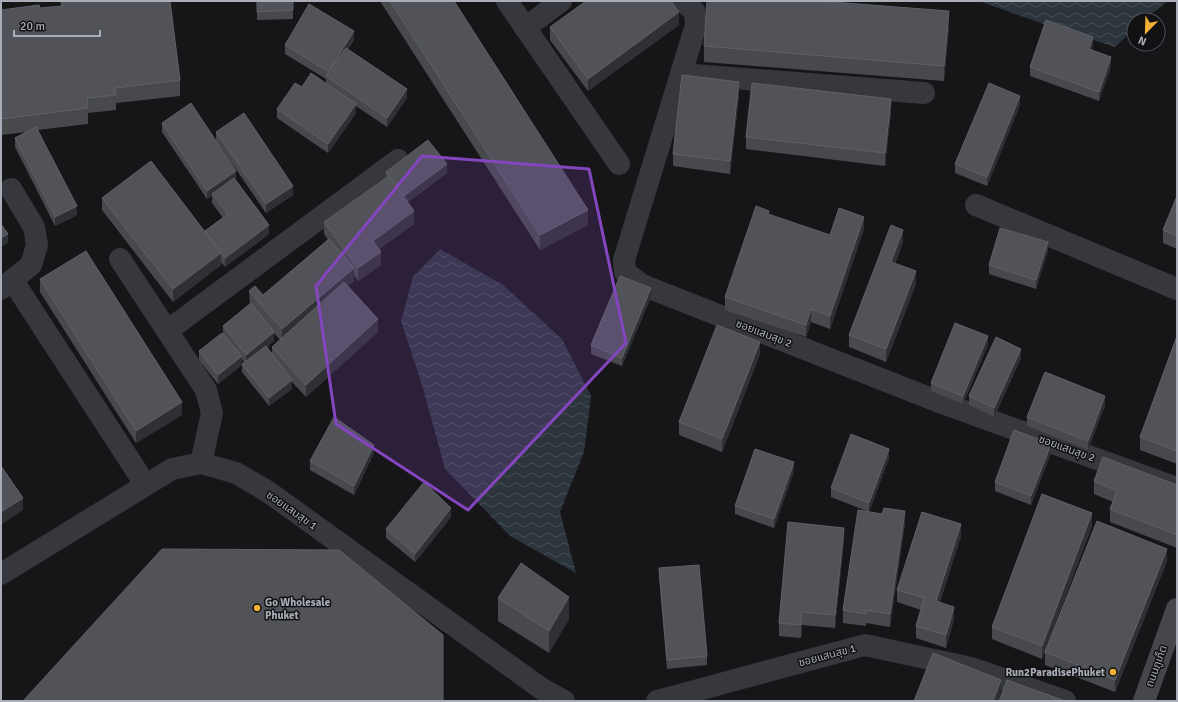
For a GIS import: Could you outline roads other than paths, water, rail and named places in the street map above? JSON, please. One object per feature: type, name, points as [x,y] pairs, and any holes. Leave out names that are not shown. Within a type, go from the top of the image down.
[{"type":"main road","name":"ถนนภูเก็ต","points":[[1144,701],[1177,609]]},
{"type":"street","points":[[507,1],[619,164]]},
{"type":"street","points":[[525,28],[561,1]]},
{"type":"street","name":"ซอยแสนสุข 2","points":[[683,1],[695,12],[696,25],[624,260],[625,272],[642,285],[927,397],[1177,488]]},
{"type":"street","points":[[681,74],[924,93]]},
{"type":"street","points":[[167,331],[398,160]]},
{"type":"street","points":[[11,189],[34,227],[37,245],[30,265],[7,285],[145,484]]},
{"type":"street","points":[[976,205],[1177,289]]},
{"type":"street","points":[[120,259],[206,390],[212,413],[201,463]]},
{"type":"street","name":"ซอยแสนสุข 1","points":[[1,574],[145,484],[172,469],[201,463],[236,473],[266,491],[542,689],[564,701]]},
{"type":"street","name":"ซอยแสนสุข 1","points":[[657,701],[866,645],[971,668],[1065,701]]},
{"type":"water","points":[[979,1],[1168,1],[1154,12],[1126,12],[1126,37],[1115,47],[1052,27]]},
{"type":"water","points":[[440,249],[503,285],[562,339],[591,396],[584,452],[560,512],[576,573],[510,536],[445,469],[423,388],[401,321],[413,277]]},
{"type":"place","name":"Go Wholesale Phuket","points":[[257,608]]},
{"type":"place","name":"Run2ParadisePhuket","points":[[1113,672]]}]
